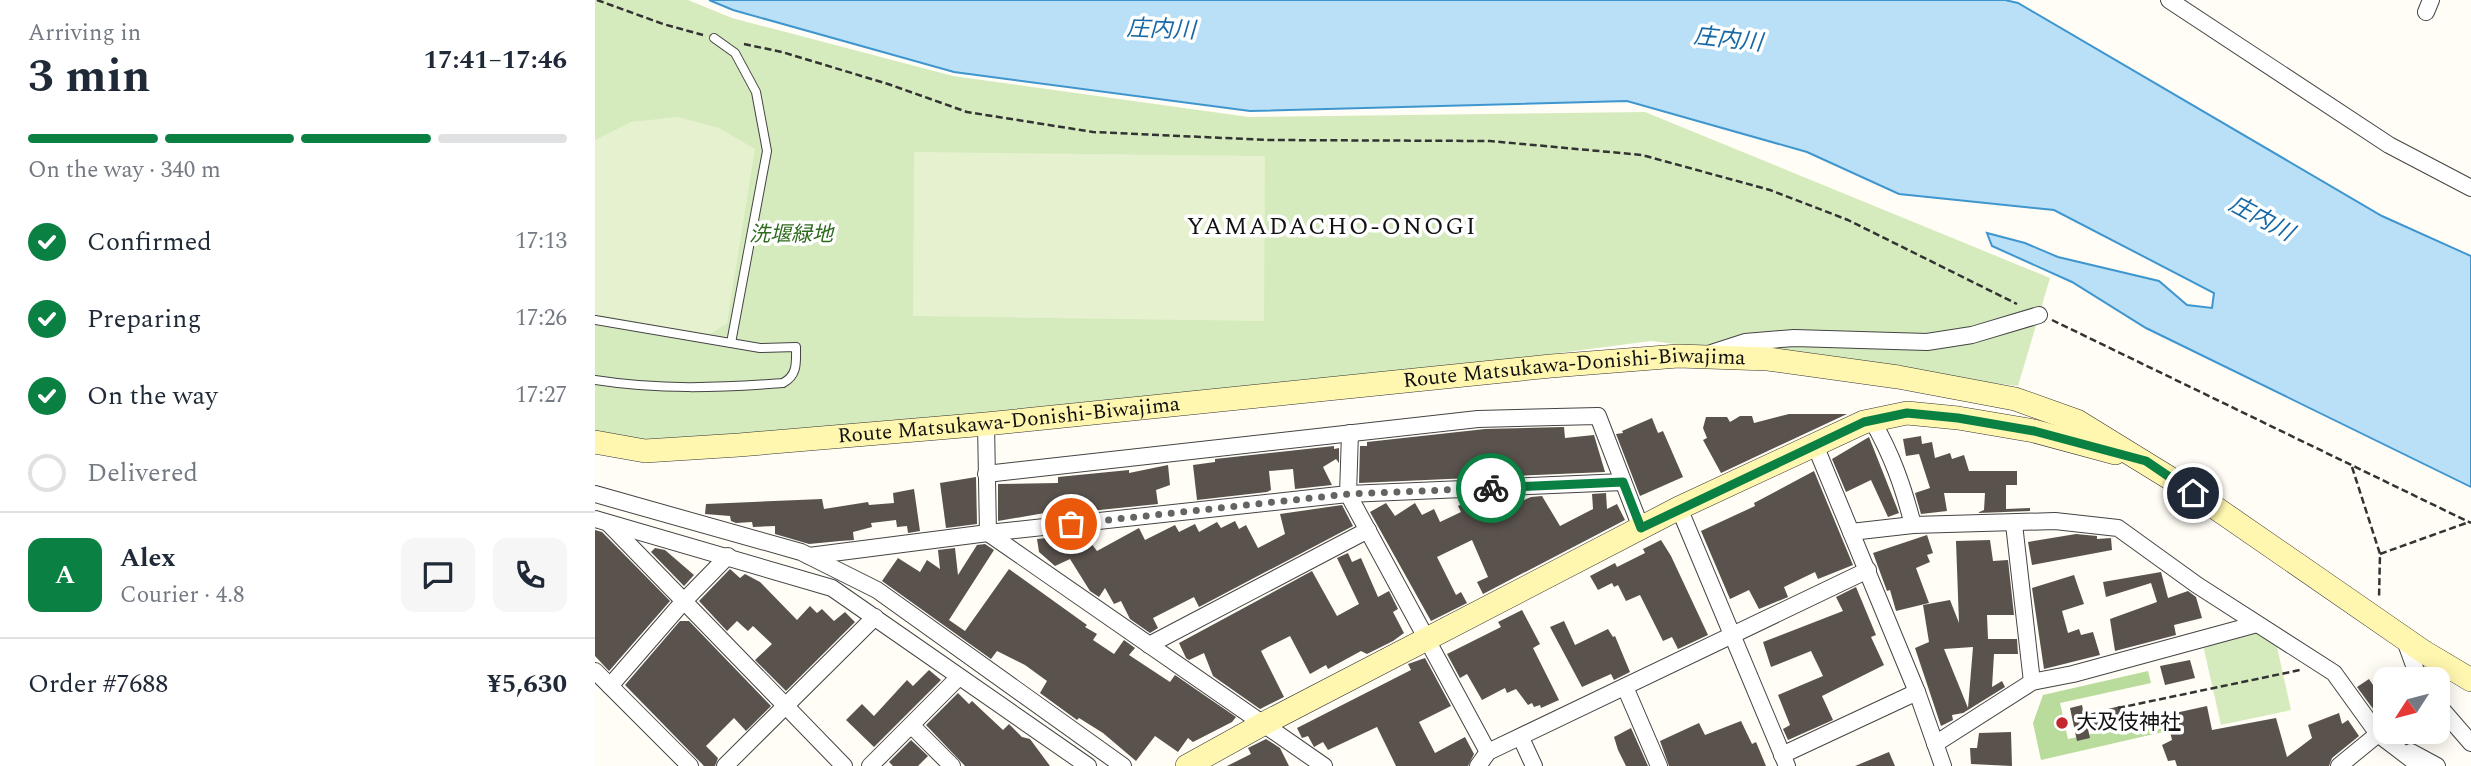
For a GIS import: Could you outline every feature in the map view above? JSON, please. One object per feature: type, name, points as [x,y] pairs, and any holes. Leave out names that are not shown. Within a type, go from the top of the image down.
[{"type":"main road","name":"Route Matsukawa-Donishi-Biwajima","points":[[595,442],[645,451],[986,424],[1428,377],[1666,357],[1768,359],[1898,377],[2015,399],[2077,421],[2146,461],[2378,621],[2471,680]]},
{"type":"main road","points":[[1187,766],[1679,508],[1872,421],[1907,413],[1958,418],[2034,431],[2146,461]]},
{"type":"street","points":[[2169,0],[2389,145],[2471,188]]},
{"type":"street","points":[[1700,357],[1745,342],[1794,338],[1927,342],[1972,335],[2039,315]]},
{"type":"street","points":[[986,474],[1478,419],[1598,416],[1641,528]]},
{"type":"street","points":[[1872,421],[1891,453],[1902,481],[1913,524]]},
{"type":"street","points":[[986,424],[988,533]]},
{"type":"street","points":[[1350,433],[1349,494],[1488,752]]},
{"type":"street","points":[[1815,445],[1917,692],[1943,766]]},
{"type":"street","points":[[809,556],[988,533],[1349,494],[1623,482]]},
{"type":"street","points":[[595,494],[809,556],[877,590],[1123,766]]},
{"type":"street","points":[[1679,508],[1784,760],[1917,692]]},
{"type":"street","points":[[601,521],[832,588],[1088,766]]},
{"type":"street","points":[[601,521],[844,766]]},
{"type":"street","points":[[1851,532],[1913,524],[2014,524],[2055,521],[2118,528],[2257,624],[2322,665],[2341,681],[2373,727]]},
{"type":"street","points":[[2014,524],[2032,681]]},
{"type":"street","points":[[1149,645],[1368,530]]},
{"type":"street","points":[[988,533],[1324,766]]},
{"type":"street","points":[[610,686],[683,602],[728,556]]},
{"type":"street","points":[[1478,766],[1488,752],[1868,570]]},
{"type":"street","points":[[725,766],[875,617]]},
{"type":"street","points":[[1935,744],[2032,681],[2073,674],[2257,624]]},
{"type":"street","points":[[2404,638],[2415,667]]},
{"type":"street","points":[[595,671],[691,766]]},
{"type":"street","points":[[870,766],[959,677]]},
{"type":"street","points":[[1625,687],[1659,766]]},
{"type":"street","points":[[2450,719],[2471,743]]},
{"type":"street","points":[[912,726],[952,766]]},
{"type":"street","points":[[1521,738],[1534,766]]},
{"type":"street","points":[[2339,766],[2373,738]]},
{"type":"street","points":[[2391,744],[2420,766]]},
{"type":"street","points":[[2396,744],[2437,766]]},
{"type":"lane","points":[[714,37],[736,53],[756,92],[767,151],[731,343]]},
{"type":"lane","points":[[595,320],[761,348],[796,347],[796,371],[791,379],[783,383],[701,389],[633,386],[595,380]]},
{"type":"path","points":[[597,0],[663,24],[782,52],[888,84],[967,113],[1093,132],[1282,141],[1490,141],[1642,155],[1770,190],[1848,220],[2470,522]]},
{"type":"path","points":[[2352,467],[2380,554],[2378,621]]},
{"type":"path","points":[[2380,554],[2470,522]]},
{"type":"path","points":[[2118,708],[2322,665]]},
{"type":"green space","name":"洗堰緑地","points":[[595,0],[688,0],[732,18],[953,76],[1249,117],[1645,112],[2050,278],[2018,386],[1651,341],[1237,395],[644,441],[595,436]]},
{"type":"green space","points":[[678,117],[719,128],[755,149],[727,323],[709,335],[595,314],[595,140],[631,122]]},
{"type":"green space","points":[[914,152],[1265,156],[1264,321],[913,316]]},
{"type":"green space","points":[[2259,633],[2277,647],[2291,710],[2221,725],[2203,645]]},
{"type":"green space","points":[[2148,671],[2151,683],[2060,703],[2068,739],[2160,719],[2163,732],[2041,760],[2033,723],[2043,695]]},
{"type":"water","name":"庄内川","points":[[709,0],[2005,0],[2018,3],[2382,216],[2471,256],[2471,487],[2146,328],[2072,282],[1992,246],[1987,233],[2025,243],[2058,257],[2159,281],[2187,305],[2212,308],[2214,293],[2054,210],[1899,194],[1807,152],[1627,101],[1250,111],[954,72],[733,10]]},
{"type":"building","points":[[1789,414],[1847,414],[1721,473],[1703,440],[1707,438],[1703,428],[1706,417],[1727,417],[1730,422],[1740,416],[1752,416],[1754,423]]},
{"type":"building","points":[[1652,418],[1658,433],[1663,431],[1683,477],[1640,496],[1616,434]]},
{"type":"building","points":[[1564,427],[1565,438],[1594,435],[1605,472],[1359,483],[1360,446],[1367,446],[1367,442],[1485,429]]},
{"type":"building","points":[[1921,436],[1922,444],[1932,442],[1935,458],[1950,453],[1952,459],[1964,455],[1969,471],[2017,471],[2017,485],[2006,485],[2006,509],[2030,508],[2030,511],[1977,513],[1984,510],[1985,493],[1944,493],[1947,511],[1921,514],[1915,493],[1930,488],[1919,454],[1906,456],[1903,439]]},
{"type":"building","points":[[1869,437],[1899,513],[1888,517],[1871,480],[1846,492],[1832,459]]},
{"type":"building","points":[[1334,446],[1334,449],[1339,448],[1339,463],[1336,459],[1323,467],[1332,485],[1295,489],[1293,469],[1269,471],[1271,490],[1267,492],[1197,500],[1193,465],[1215,462],[1215,459]]},
{"type":"building","points":[[1168,465],[1170,485],[1156,490],[1158,504],[1080,512],[1079,507],[998,521],[998,484],[1058,483],[1058,477],[1129,470],[1129,473]]},
{"type":"building","points":[[1814,471],[1853,565],[1818,579],[1815,572],[1784,587],[1788,597],[1759,609],[1749,590],[1730,599],[1701,531],[1755,506],[1754,503]]},
{"type":"building","points":[[976,477],[977,524],[946,528],[940,483]]},
{"type":"building","points":[[914,489],[920,531],[908,533],[907,526],[897,527],[896,520],[871,523],[872,527],[853,532],[854,540],[809,544],[775,534],[775,526],[753,527],[752,522],[731,521],[730,516],[705,514],[706,504],[822,499],[824,509],[868,502],[869,505],[894,503],[893,493]]},
{"type":"building","points":[[1606,493],[1607,509],[1617,504],[1625,520],[1483,594],[1477,582],[1488,577],[1472,540],[1437,557],[1456,595],[1461,592],[1467,603],[1431,621],[1370,512],[1386,503],[1395,516],[1415,503],[1422,515],[1434,509],[1440,522],[1461,512],[1458,506],[1469,500],[1474,510],[1501,498],[1506,498],[1510,506],[1531,497],[1542,496],[1560,526],[1593,509],[1592,494]]},
{"type":"building","points":[[1342,505],[1353,526],[1199,607],[1194,597],[1153,618],[1158,628],[1150,633],[1130,619],[1121,601],[1114,604],[1105,588],[1099,597],[1090,591],[1070,559],[1055,566],[1039,552],[1037,539],[1077,535],[1080,548],[1091,543],[1097,551],[1139,528],[1145,540],[1175,525],[1179,532],[1195,524],[1199,532],[1217,522],[1221,528],[1235,521],[1239,529],[1246,525],[1258,548],[1285,534],[1280,514]]},
{"type":"building","points":[[595,530],[602,532],[670,601],[609,671],[595,656]]},
{"type":"building","points":[[2076,534],[2097,536],[2097,539],[2111,538],[2112,550],[2032,565],[2028,542]]},
{"type":"building","points":[[1927,535],[1933,553],[1927,555],[1930,562],[1916,568],[1929,603],[1896,611],[1890,590],[1887,591],[1873,553]]},
{"type":"building","points":[[1661,540],[1708,635],[1678,649],[1672,637],[1663,641],[1640,595],[1626,601],[1618,585],[1614,587],[1612,583],[1598,590],[1590,576],[1615,563],[1617,567],[1645,553],[1643,549]]},
{"type":"building","points":[[1990,540],[1993,561],[2008,560],[2014,615],[1987,615],[1988,639],[2017,639],[2018,654],[1994,654],[1992,687],[2002,681],[2005,687],[1963,713],[1952,715],[1953,720],[1941,726],[1915,648],[1929,642],[1923,605],[1950,600],[1959,623],[1956,541]],"holes":[[[1973,647],[1968,708],[1944,649]]]},
{"type":"building","points":[[985,544],[994,550],[949,620],[965,631],[1009,569],[1087,625],[1085,627],[1097,634],[1093,640],[1114,654],[1124,640],[1135,648],[1129,655],[1170,682],[1175,675],[1236,717],[1232,722],[1193,742],[1188,738],[1178,752],[1155,736],[1136,761],[1103,733],[1079,718],[1077,720],[1040,693],[1047,681],[1025,665],[997,651],[991,659],[882,581],[898,558],[920,572],[927,560],[940,569],[938,550],[955,548],[958,575],[977,545]]},
{"type":"building","points":[[655,548],[665,550],[694,575],[684,586],[651,552]]},
{"type":"building","points":[[1348,553],[1352,562],[1361,558],[1378,597],[1389,591],[1398,609],[1393,612],[1404,633],[1393,641],[1367,654],[1361,651],[1328,669],[1326,665],[1310,674],[1290,636],[1268,647],[1261,651],[1284,697],[1260,709],[1213,676],[1204,653],[1189,660],[1186,658],[1179,643],[1312,571],[1337,616],[1359,604],[1337,558]]},
{"type":"building","points":[[730,569],[740,578],[745,574],[760,582],[797,620],[810,606],[817,613],[822,609],[834,621],[845,612],[855,622],[786,691],[755,660],[772,644],[753,626],[748,631],[737,621],[727,631],[699,601]]},
{"type":"building","points":[[2161,572],[2168,598],[2188,591],[2196,597],[2202,618],[2174,625],[2176,635],[2115,651],[2110,619],[2157,602],[2151,583],[2106,597],[2103,582]]},
{"type":"building","points":[[2074,575],[2084,604],[2062,611],[2068,633],[2079,629],[2081,635],[2093,632],[2100,655],[2044,669],[2032,588]]},
{"type":"building","points":[[1856,587],[1876,635],[1871,637],[1884,665],[1822,696],[1833,720],[1788,740],[1783,729],[1790,725],[1778,695],[1823,676],[1811,651],[1771,667],[1763,642],[1843,611],[1836,597]]},
{"type":"building","points":[[1522,610],[1540,644],[1533,648],[1559,700],[1541,708],[1540,705],[1534,707],[1532,703],[1528,705],[1516,689],[1507,693],[1505,688],[1482,700],[1467,674],[1460,678],[1447,654],[1501,627],[1498,622]]},
{"type":"building","points":[[680,621],[689,621],[771,706],[746,731],[734,718],[706,746],[718,758],[715,766],[704,766],[625,685]]},
{"type":"building","points":[[1564,621],[1575,645],[1608,629],[1613,637],[1615,636],[1630,672],[1614,680],[1611,674],[1582,687],[1550,627]]},
{"type":"building","points":[[1425,658],[1451,706],[1419,722],[1435,753],[1465,737],[1474,754],[1468,766],[1396,766],[1377,727],[1328,750],[1323,742],[1314,747],[1308,736],[1302,738],[1297,728],[1411,670],[1408,664]]},
{"type":"building","points":[[2190,660],[2195,678],[2165,685],[2160,666]]},
{"type":"building","points":[[929,670],[941,680],[874,747],[846,720],[862,704],[874,716],[907,680],[913,686]]},
{"type":"building","points":[[2369,679],[2373,685],[2373,709],[2357,687]]},
{"type":"building","points":[[958,693],[969,704],[972,701],[1003,730],[1009,724],[1022,737],[1030,739],[1050,766],[965,766],[926,725]]},
{"type":"building","points":[[2082,705],[2084,715],[2120,706],[2123,721],[2088,729],[2090,738],[2077,741],[2070,708]]},
{"type":"building","points":[[2207,706],[2212,730],[2276,718],[2287,757],[2312,738],[2308,725],[2339,713],[2342,724],[2348,720],[2359,736],[2332,758],[2329,766],[2177,766],[2175,760],[2168,761],[2162,745],[2172,740],[2166,715]]},
{"type":"building","points":[[1741,721],[1752,744],[1756,742],[1766,766],[1669,766],[1660,741],[1699,723],[1705,735]]},
{"type":"building","points":[[1631,728],[1648,766],[1626,766],[1618,750],[1614,737]]},
{"type":"building","points":[[2011,732],[2012,766],[1971,764],[1970,748],[1977,748],[1979,733]]},
{"type":"building","points":[[1266,739],[1280,748],[1289,766],[1227,766],[1251,754],[1248,748]]},
{"type":"building","points":[[911,740],[928,756],[918,766],[893,766],[889,762]]},
{"type":"building","points":[[1889,752],[1895,766],[1855,766]]},
{"type":"way so far","points":[[1071,524],[1349,494],[1491,488]]},
{"type":"place","name":"大及伎神社","points":[[2062,723]]},
{"type":"district","name":"YAMADACHO-ONOGI","points":[[1332,227]]},
{"type":"route","points":[[1491,488],[1623,482],[1641,528],[1864,422],[1907,413],[1958,418],[2034,431],[2146,461],[2193,493]]}]
